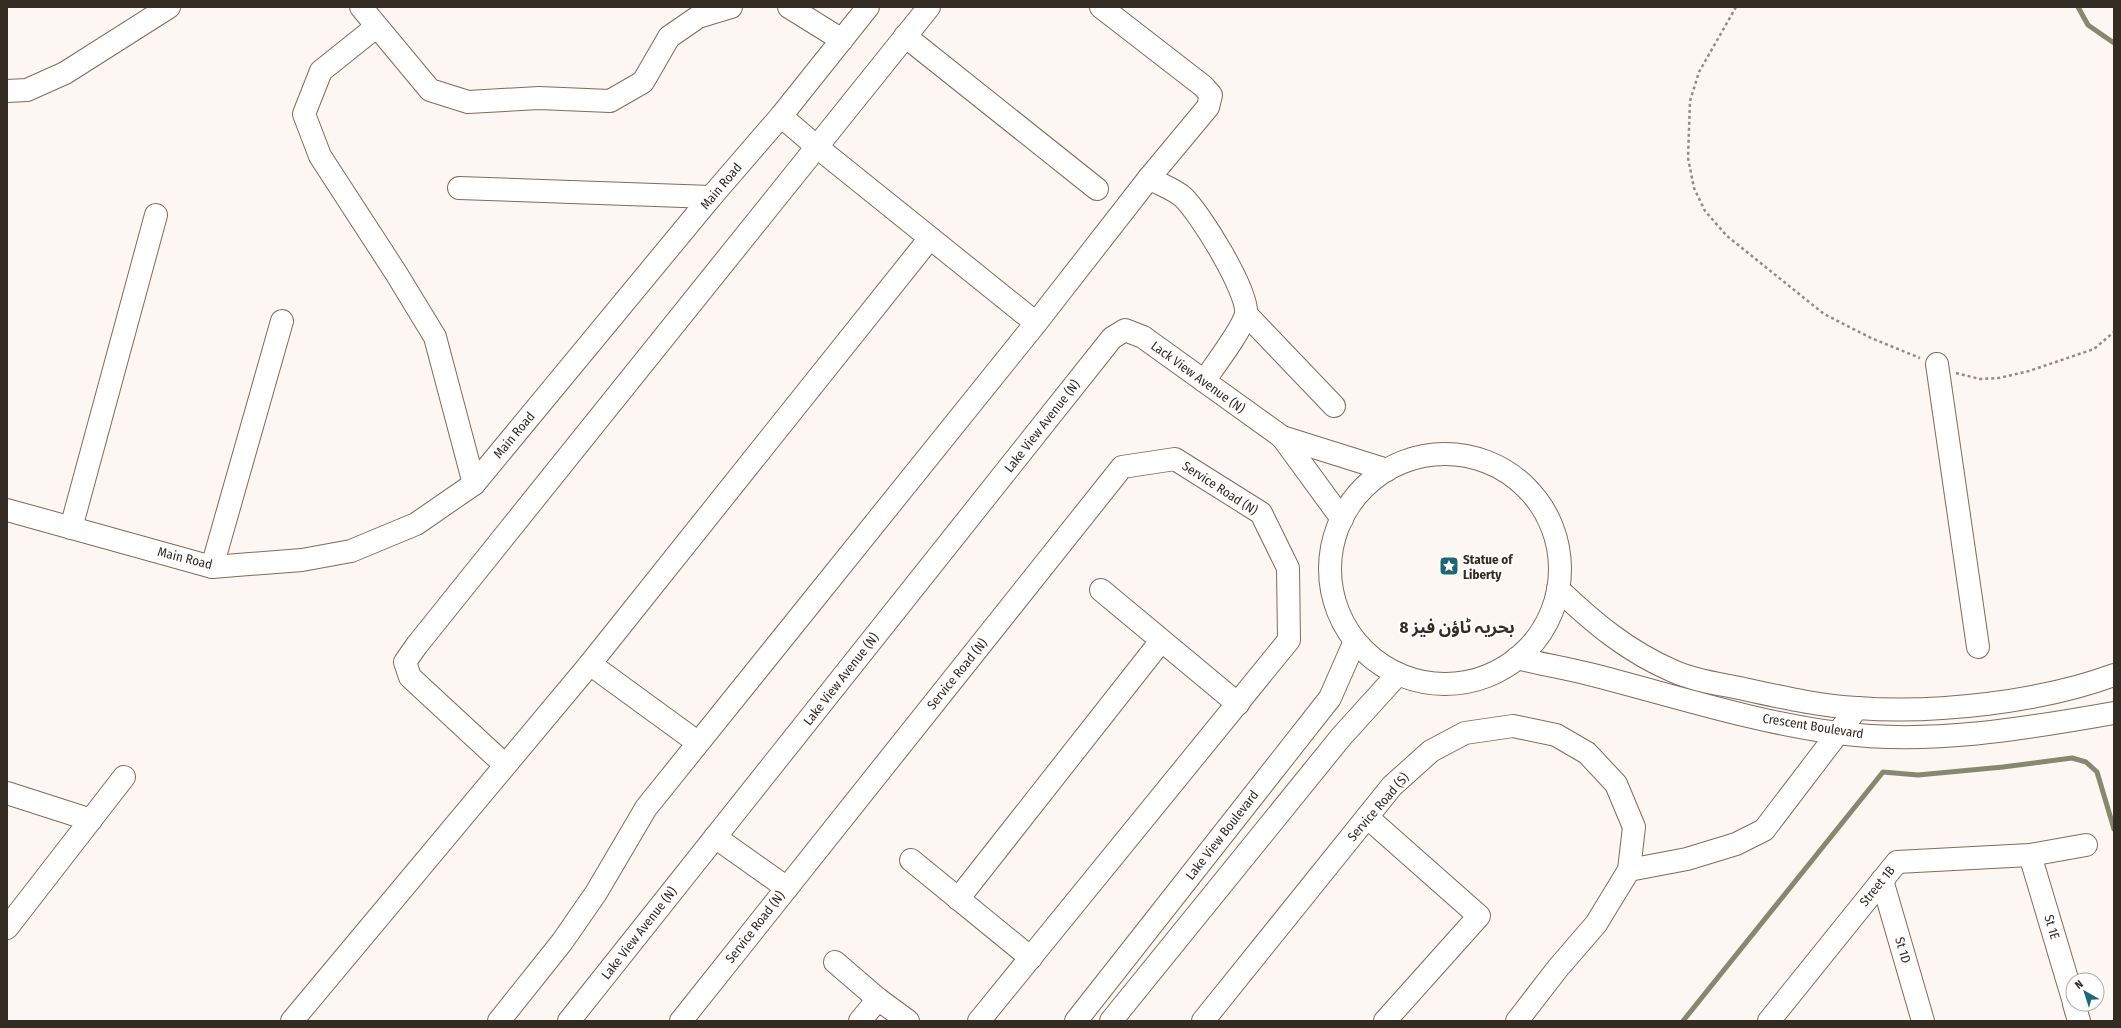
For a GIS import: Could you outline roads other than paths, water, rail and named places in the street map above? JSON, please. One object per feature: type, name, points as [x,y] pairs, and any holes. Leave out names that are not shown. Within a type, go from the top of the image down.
[{"type":"street","points":[[7,91],[27,90],[65,72],[169,7]]},
{"type":"street","points":[[361,7],[376,27],[430,90],[468,102],[539,98],[610,101],[643,82],[669,37],[698,17],[731,7]]},
{"type":"street","points":[[789,7],[842,40]]},
{"type":"street","name":"Main Road","points":[[7,510],[212,567],[302,560],[351,551],[416,524],[474,484],[711,197],[781,116],[868,7]]},
{"type":"street","points":[[506,765],[410,677],[405,662],[416,645],[929,7]]},
{"type":"street","points":[[498,1021],[562,942],[596,893],[646,808],[697,742],[1036,323],[1149,178],[1208,107],[1211,95],[1203,86],[1101,7]]},
{"type":"street","points":[[376,27],[321,71],[304,114],[320,156],[396,273],[434,337],[474,484]]},
{"type":"street","points":[[905,36],[1097,189]]},
{"type":"street","points":[[781,116],[817,147],[1036,323]]},
{"type":"street","points":[[1149,178],[1182,196],[1204,222],[1243,294],[1246,314],[1235,336],[1204,381]]},
{"type":"street","points":[[458,188],[711,197]]},
{"type":"street","points":[[70,528],[156,215]]},
{"type":"street","points":[[292,1021],[590,664],[930,238]]},
{"type":"street","points":[[1246,314],[1334,406]]},
{"type":"street","points":[[212,567],[282,321]]},
{"type":"street","name":"Lack View Avenue (N)","points":[[1112,338],[1124,330],[1143,337],[1282,437],[1342,519]]},
{"type":"street","name":"Lake View Avenue (N)","points":[[569,1021],[1112,338]]},
{"type":"street","points":[[1937,364],[1978,647]]},
{"type":"street","name":"Lack View Avenue (N)","points":[[1282,437],[1387,470]]},
{"type":"street","points":[[1436,455],[1462,456],[1488,462],[1511,475],[1530,492],[1546,513],[1556,537],[1560,563],[1558,589],[1553,608],[1544,627],[1532,644],[1517,658],[1500,670],[1480,678],[1460,683],[1438,684],[1418,681],[1398,674],[1368,655],[1355,641],[1340,617],[1335,603],[1331,582],[1330,561],[1334,540],[1342,519],[1354,500],[1369,484],[1387,470],[1411,460],[1436,455]]},
{"type":"street","name":"Service Road (N)","points":[[681,1021],[1122,467],[1175,460],[1261,513],[1288,568],[1289,640],[979,1021]]},
{"type":"street","name":"Crescent Boulevard","points":[[1558,589],[1593,622],[1616,640],[1675,672],[1783,698],[1857,708],[1938,708],[2038,696],[2113,680]]},
{"type":"street","points":[[1101,590],[1238,704]]},
{"type":"street","points":[[958,899],[1161,640]]},
{"type":"street","name":"Lake View Boulevard","points":[[1076,1021],[1330,698],[1355,641]]},
{"type":"street","name":"Crescent Boulevard","points":[[1517,658],[1588,674],[1703,705],[1839,733],[1896,737],[1951,735],[2046,725],[2114,713]]},
{"type":"street","points":[[590,664],[697,742]]},
{"type":"street","points":[[1110,1021],[1341,737],[1398,674]]},
{"type":"street","points":[[1629,870],[1687,860],[1736,844],[1764,830],[1857,708]]},
{"type":"street","name":"Service Road (S)","points":[[1203,1021],[1392,786],[1431,751],[1465,733],[1513,726],[1556,735],[1587,753],[1616,784],[1634,826],[1629,870],[1596,924],[1558,968],[1517,1021]]},
{"type":"street","points":[[7,928],[124,777]]},
{"type":"street","points":[[7,793],[91,820]]},
{"type":"street","points":[[1367,817],[1479,916],[1385,1021]]},
{"type":"street","points":[[715,837],[787,888]]},
{"type":"street","name":"Street 1B","points":[[1768,1021],[1897,862],[2030,855],[2086,845]]},
{"type":"street","name":"St 1E","points":[[2030,855],[2065,972]]},
{"type":"street","points":[[911,860],[1031,958]]},
{"type":"street","name":"St 1D","points":[[1882,880],[1923,1021]]},
{"type":"street","points":[[835,962],[878,999],[908,1021]]},
{"type":"street","points":[[860,1021],[878,999]]},
{"type":"waterway","points":[[2078,7],[2088,25],[2114,43]]},
{"type":"waterway","points":[[1683,1021],[1883,772],[1918,775],[2003,767],[2072,758],[2086,762],[2097,772],[2114,829]]},
{"type":"place","name":"Statue of Liberty","points":[[1449,566]]},
{"type":"district","name":"بحریہ ٹاؤن فیز 8","points":[[1457,627]]}]
